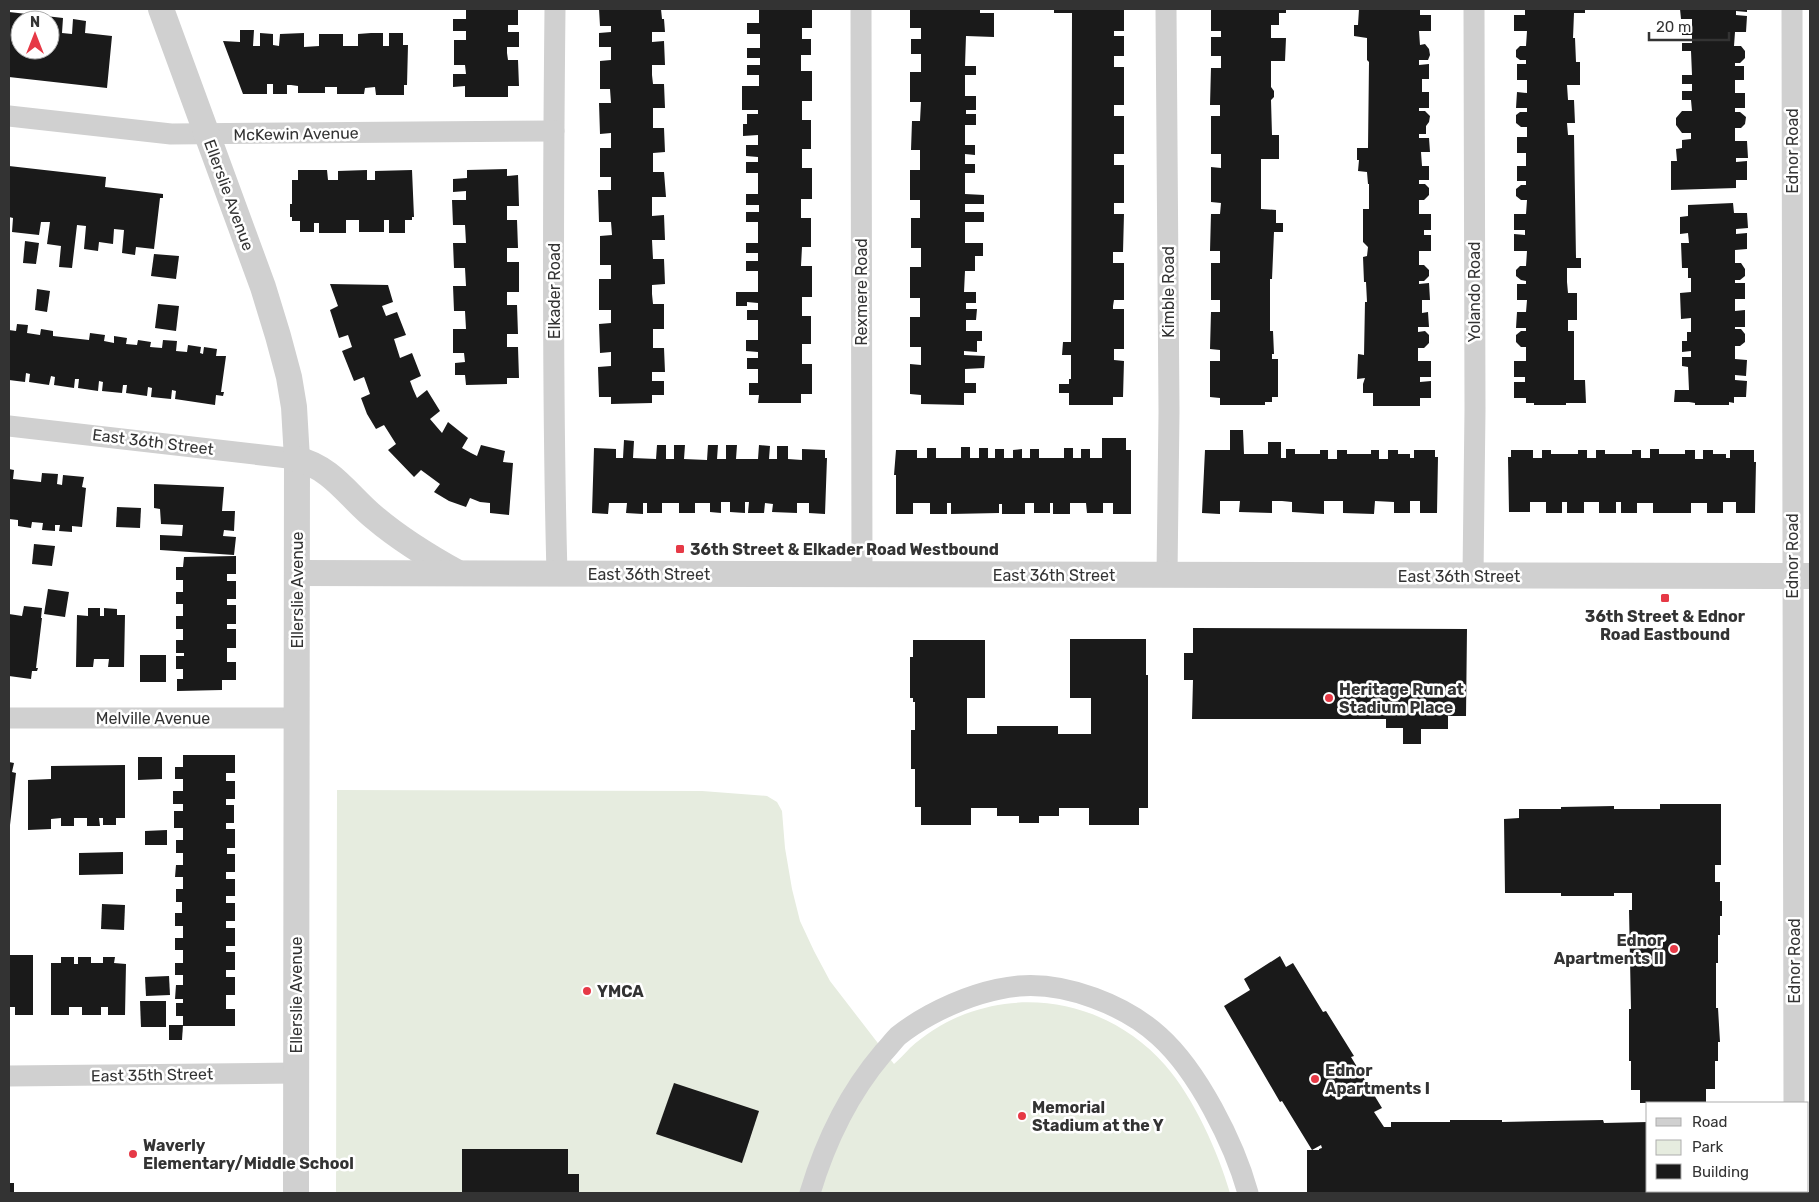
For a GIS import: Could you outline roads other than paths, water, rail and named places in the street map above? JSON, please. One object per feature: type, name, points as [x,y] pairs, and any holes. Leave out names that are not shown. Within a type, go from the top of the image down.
[{"type":"street","name":"Ellerslie Avenue","points":[[161,9],[263,287],[289,377],[294,407],[297,459],[296,1193]]},
{"type":"street","name":"Elkader Road","points":[[555,9],[554,405],[557,574]]},
{"type":"street","name":"Rexmere Road","points":[[862,9],[862,575]]},
{"type":"street","name":"Kimble Road","points":[[1166,9],[1169,412],[1167,575]]},
{"type":"street","name":"Yolando Road","points":[[1472,576],[1475,410],[1474,9]]},
{"type":"street","name":"Ednor Road","points":[[1792,9],[1801,576],[1802,906],[1794,1102]]},
{"type":"street","name":"McKewin Avenue","points":[[9,116],[162,134],[554,131]]},
{"type":"street","name":"East 36th Street","points":[[9,426],[297,459]]},
{"type":"street","points":[[297,459],[311,462],[322,468],[374,518],[395,535],[459,574]]},
{"type":"street","name":"East 36th Street","points":[[297,573],[1801,576]]},
{"type":"street","name":"Melville Avenue","points":[[9,718],[297,718]]},
{"type":"street","points":[[810,1193],[823,1155],[859,1086],[898,1036],[921,1020],[952,1003],[986,992],[1020,986],[1052,988],[1083,995],[1114,1006],[1159,1036],[1192,1078],[1213,1110],[1227,1137],[1248,1193]]},
{"type":"street","name":"East 35th Street","points":[[9,1076],[296,1073]]},
{"type":"place","name":"36th Street & Elkader Road Westbound","points":[[680,549]]},
{"type":"place","name":"36th Street & Ednor Road Eastbound","points":[[1665,598]]},
{"type":"place","name":"Heritage Run at Stadium Place","points":[[1329,698]]},
{"type":"place","name":"Ednor Apartments II","points":[[1674,949]]},
{"type":"place","name":"YMCA","points":[[587,991]]},
{"type":"place","name":"Ednor Apartments I","points":[[1315,1079]]},
{"type":"place","name":"Memorial Stadium at the Y","points":[[1022,1116]]},
{"type":"place","name":"Waverly Elementary/Middle School","points":[[133,1154]]}]
